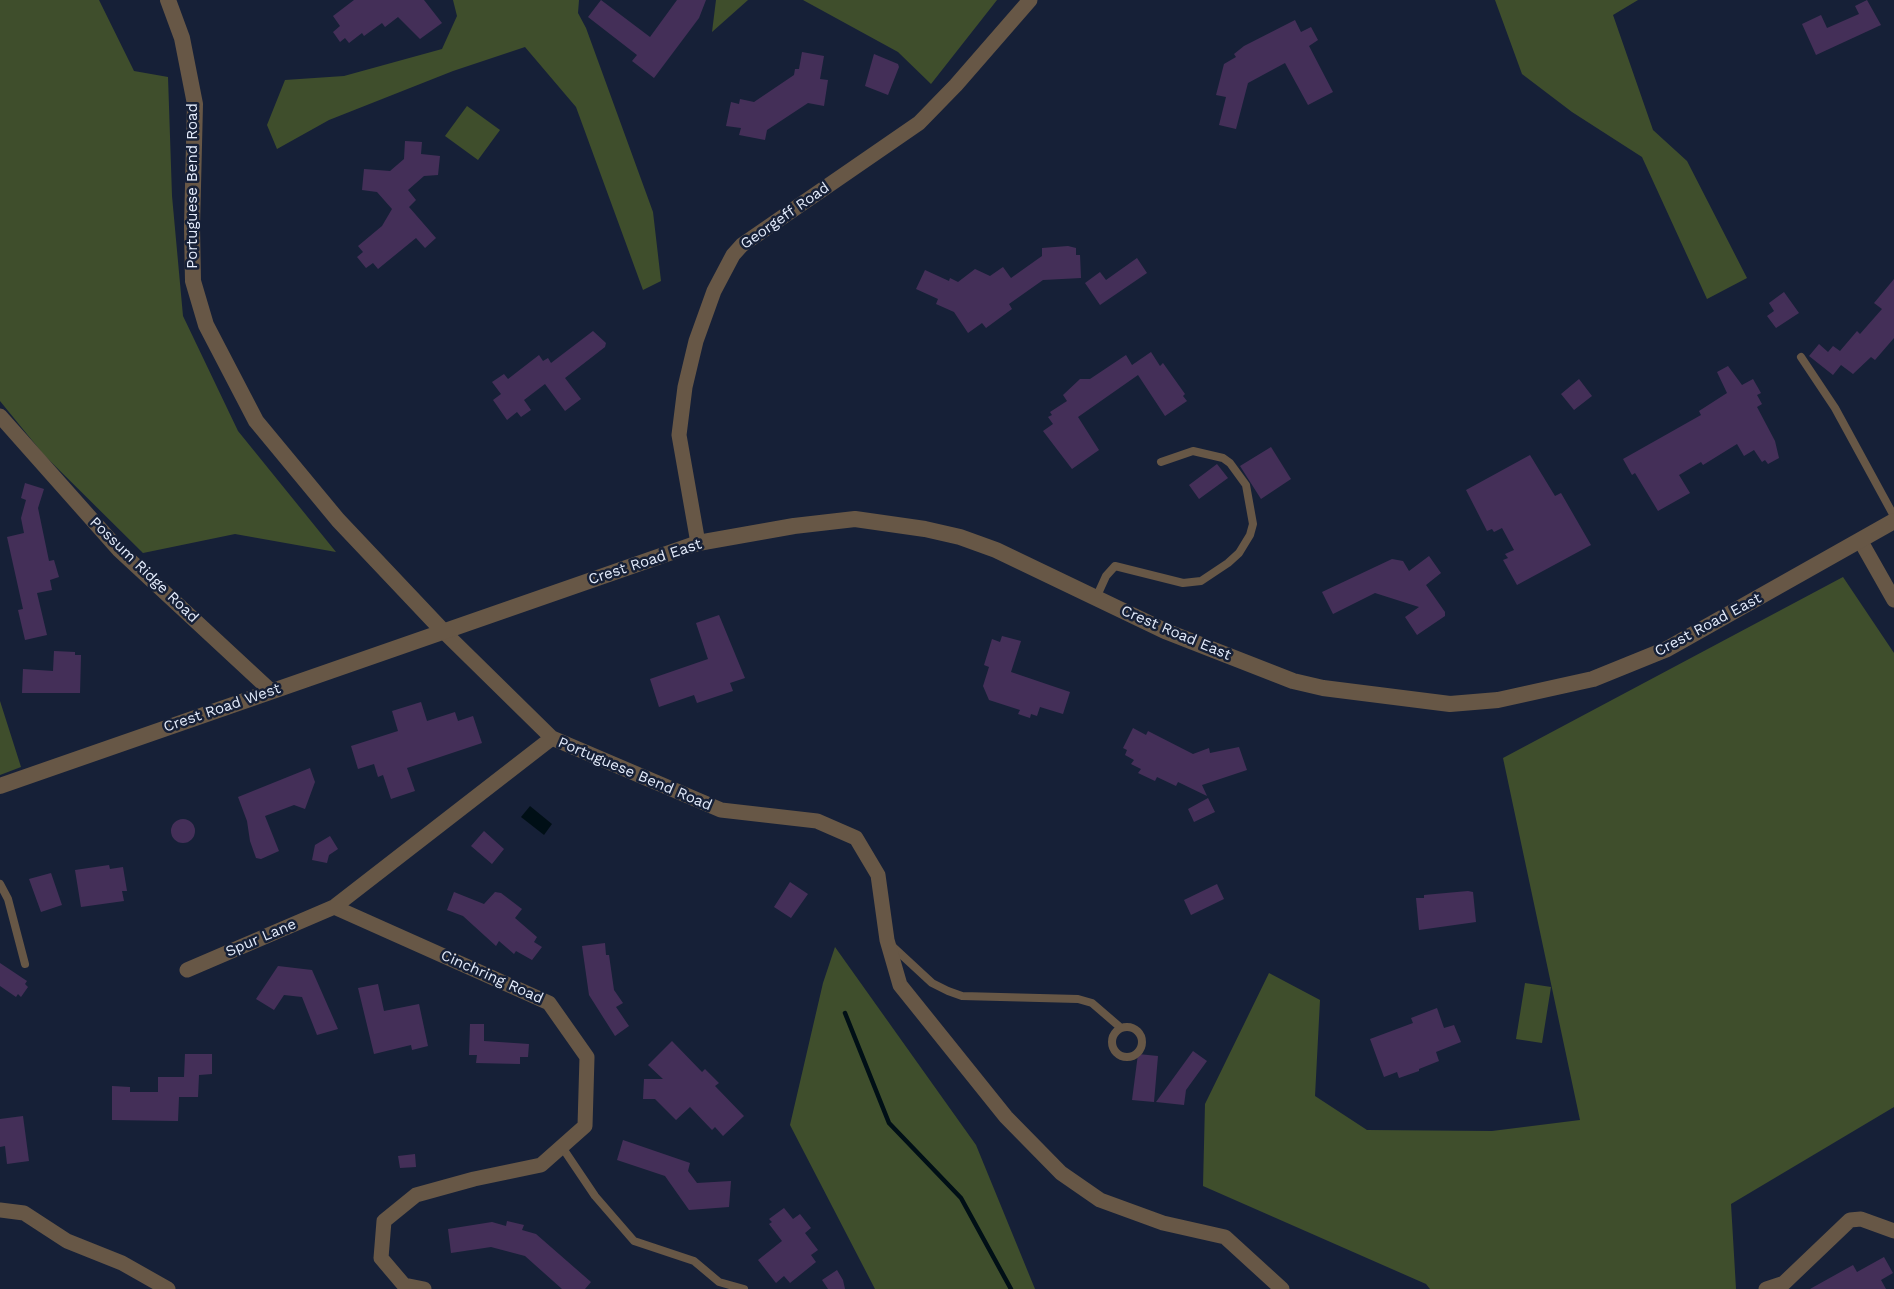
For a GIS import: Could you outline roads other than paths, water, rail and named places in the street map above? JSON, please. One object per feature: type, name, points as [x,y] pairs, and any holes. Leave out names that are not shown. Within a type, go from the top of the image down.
[{"type":"street","name":"Portuguese Bend Road","points":[[168,0],[182,38],[195,104],[193,281],[206,325],[256,421],[338,520],[443,631],[552,738],[721,810],[817,821],[856,838],[878,875],[887,940],[900,985],[1006,1117],[1061,1173],[1100,1200],[1164,1222],[1225,1237],[1282,1289]]},
{"type":"street","name":"Georgeff Road","points":[[698,543],[679,435],[685,387],[696,341],[714,291],[732,255],[742,245],[919,123],[956,85],[1030,0]]},
{"type":"street","name":"Possum Ridge Road","points":[[0,416],[119,550],[271,691]]},
{"type":"street","name":"Crest Road East","points":[[443,631],[698,543],[794,526],[855,519],[925,529],[960,537],[996,550],[1165,631],[1293,681],[1323,688],[1450,704],[1498,700],[1593,679],[1666,649],[1894,521]]},
{"type":"street","points":[[1860,540],[1894,600]]},
{"type":"street","name":"Crest Road West","points":[[0,786],[443,631]]},
{"type":"street","points":[[334,907],[552,738]]},
{"type":"street","name":"Spur Lane","points":[[187,970],[334,907]]},
{"type":"street","name":"Cinchring Road","points":[[334,907],[549,1003],[587,1057],[585,1126],[541,1166],[474,1179],[416,1195],[384,1221],[381,1258],[404,1285],[424,1289]]},
{"type":"street","points":[[0,1210],[24,1213],[67,1241],[122,1263],[168,1289]]},
{"type":"street","points":[[1766,1289],[1784,1283],[1850,1220],[1861,1219],[1894,1231]]},
{"type":"lane","points":[[1801,357],[1835,408],[1894,516]]},
{"type":"lane","points":[[1096,598],[1106,576],[1115,566],[1183,584],[1201,581],[1239,553],[1250,535],[1253,524],[1246,485],[1230,463],[1223,458],[1193,451],[1161,462]]},
{"type":"lane","points":[[0,884],[8,899],[25,964]]},
{"type":"lane","points":[[887,940],[932,983],[948,991],[962,996],[1078,999],[1092,1003],[1121,1028]]},
{"type":"lane","points":[[562,1147],[601,1204],[634,1242],[694,1261],[719,1282],[744,1289]]},
{"type":"waterway","points":[[845,1013],[889,1123],[961,1198],[1011,1289]]}]
